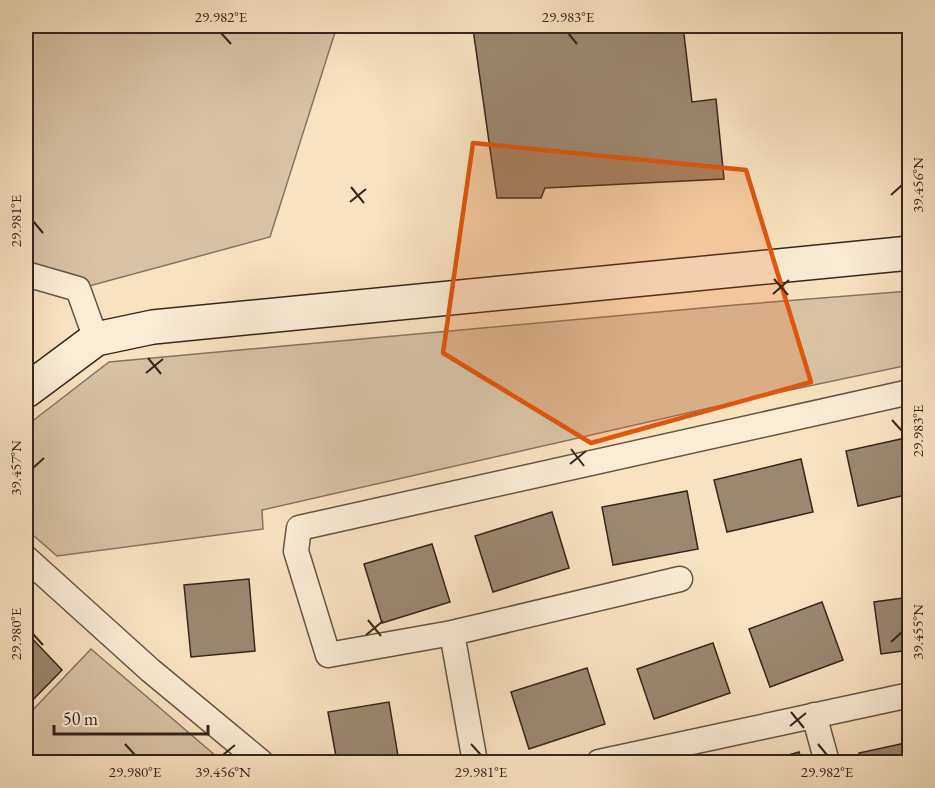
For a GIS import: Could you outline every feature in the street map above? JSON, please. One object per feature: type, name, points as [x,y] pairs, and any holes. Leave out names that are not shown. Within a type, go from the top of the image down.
[{"type":"street","points":[[26,391],[96,339],[153,327],[909,253]]},
{"type":"street","points":[[26,274],[78,289],[96,339]]},
{"type":"street","points":[[680,579],[452,633],[328,656],[296,551],[299,528],[909,392]]},
{"type":"street","points":[[26,558],[150,670],[261,762]]},
{"type":"street","points":[[452,633],[475,762]]},
{"type":"street","points":[[599,762],[909,695]]},
{"type":"street","points":[[814,715],[827,762]]},
{"type":"highlighted area","points":[[473,143],[746,170],[811,382],[591,443],[443,353]]},
{"type":"shaded area","points":[[26,26],[337,26],[270,237],[78,289],[26,277]]},
{"type":"shaded area","points":[[909,291],[909,365],[771,394],[262,510],[263,529],[57,556],[26,529],[26,426],[109,362]]},
{"type":"shaded area","points":[[91,649],[223,762],[26,762],[26,717]]},
{"type":"building","points":[[505,26],[683,26],[692,102],[716,99],[724,179],[545,188],[541,198],[497,198],[473,29]]},
{"type":"building","points":[[910,437],[910,494],[858,506],[846,451]]},
{"type":"building","points":[[801,459],[813,512],[727,532],[714,480]]},
{"type":"building","points":[[687,491],[698,549],[613,565],[602,507]]},
{"type":"building","points":[[552,512],[569,568],[493,592],[475,536]]},
{"type":"building","points":[[432,544],[450,602],[382,623],[364,564]]},
{"type":"building","points":[[249,579],[255,651],[191,657],[184,585]]},
{"type":"building","points":[[910,597],[910,650],[881,654],[874,602]]},
{"type":"building","points":[[822,602],[843,660],[770,687],[749,629]]},
{"type":"building","points":[[26,632],[62,670],[26,707]]},
{"type":"building","points":[[713,643],[730,693],[654,719],[637,669]]},
{"type":"building","points":[[587,668],[605,724],[529,749],[511,692]]},
{"type":"building","points":[[389,702],[399,762],[337,762],[328,712]]},
{"type":"building","points":[[910,742],[910,762],[861,762],[859,753]]},
{"type":"building","points":[[799,752],[802,762],[764,762]]}]
